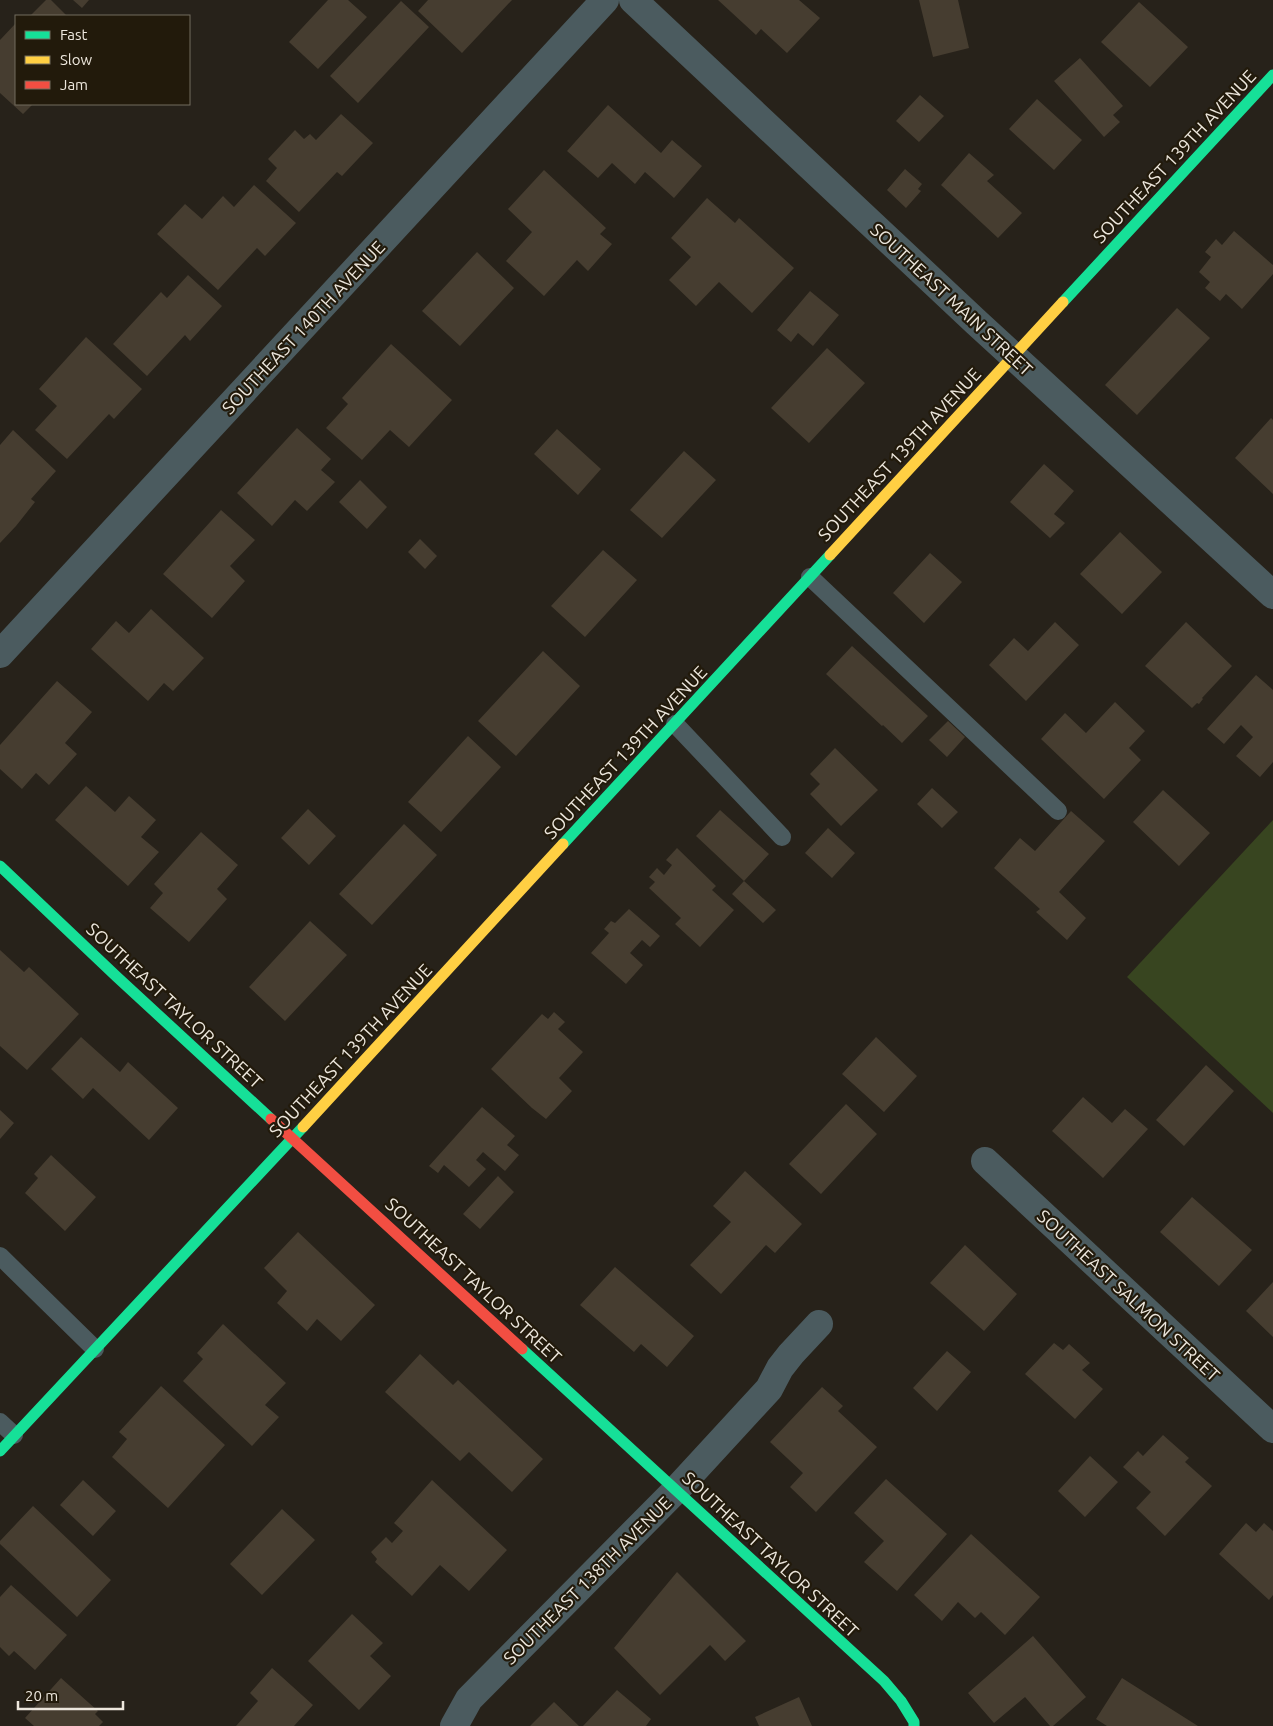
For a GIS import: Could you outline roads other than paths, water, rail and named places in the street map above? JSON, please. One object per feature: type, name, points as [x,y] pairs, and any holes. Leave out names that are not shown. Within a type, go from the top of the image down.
[{"type":"street","name":"SOUTHEAST 140TH AVENUE","points":[[0,654],[605,0]]},
{"type":"street","name":"SOUTHEAST MAIN STREET","points":[[633,0],[1013,356],[1273,595]]},
{"type":"street","name":"SOUTHEAST 139TH AVENUE","points":[[0,1450],[293,1137],[1273,75]]},
{"type":"street","name":"SOUTHEAST TAYLOR STREET","points":[[0,866],[117,977],[884,1682],[901,1701],[914,1722],[914,1726]]},
{"type":"street","name":"SOUTHEAST SALMON STREET","points":[[985,1161],[1273,1429]]},
{"type":"street","name":"SOUTHEAST 138TH AVENUE","points":[[454,1726],[469,1699],[676,1490],[769,1389],[780,1368],[819,1324]]},
{"type":"lane","points":[[810,577],[1058,811]]},
{"type":"lane","points":[[674,724],[782,837]]},
{"type":"lane","points":[[0,1256],[96,1349]]},
{"type":"lane","points":[[0,1422],[14,1435]]}]
